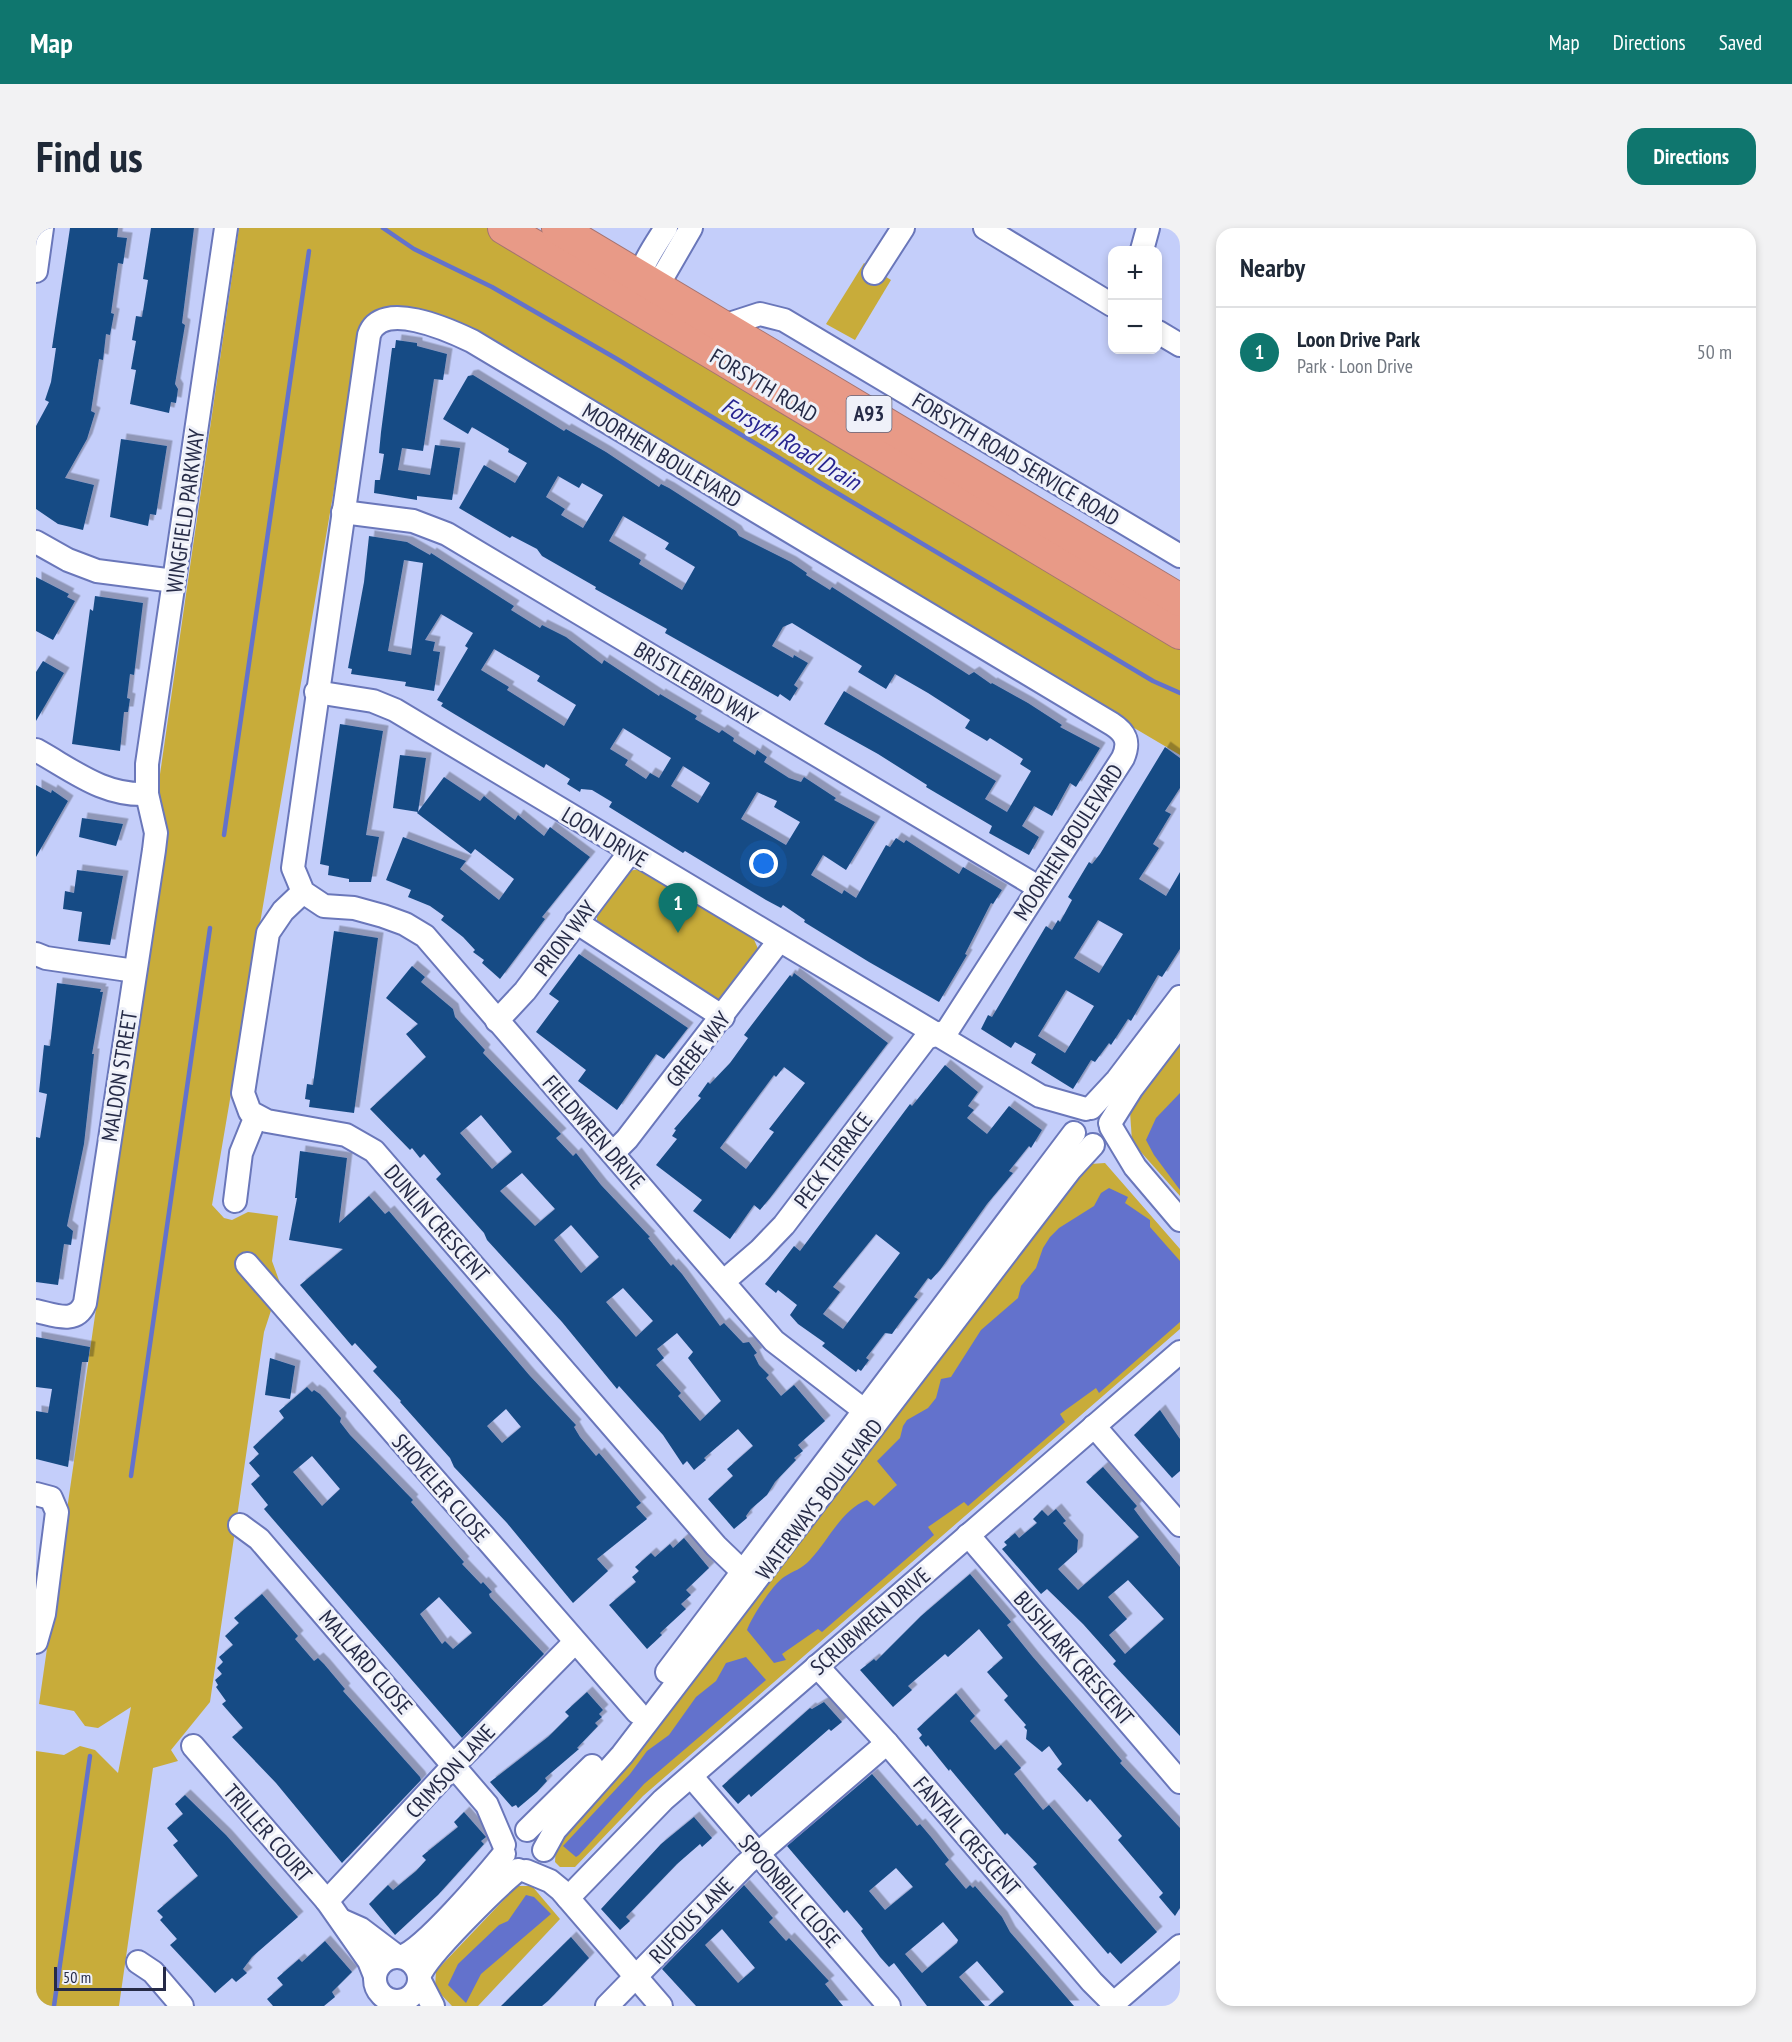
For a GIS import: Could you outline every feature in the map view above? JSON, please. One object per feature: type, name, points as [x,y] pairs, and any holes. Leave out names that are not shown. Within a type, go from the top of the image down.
[{"type":"highway","name":"FORSYTH ROAD","points":[[504,228],[723,327],[1180,600]]},
{"type":"highway","name":"FORSYTH ROAD","points":[[558,228],[643,289],[1180,633]]},
{"type":"street","points":[[36,271],[42,228]]},
{"type":"street","name":"WINGFIELD PARKWAY","points":[[147,794],[147,764],[225,228]]},
{"type":"street","points":[[643,289],[666,228]]},
{"type":"street","points":[[643,289],[691,228]]},
{"type":"street","points":[[874,273],[903,228]]},
{"type":"street","points":[[985,228],[1108,302]]},
{"type":"street","points":[[1143,246],[1148,228]]},
{"type":"street","name":"FORSYTH ROAD SERVICE ROAD","points":[[723,327],[760,314],[784,320],[1180,556]]},
{"type":"street","name":"MOORHEN BOULEVARD","points":[[303,892],[293,868],[316,692],[369,335],[373,327],[381,320],[394,318],[430,324],[472,340],[1121,730],[1127,742],[1123,758],[947,1031],[936,1034]]},
{"type":"street","points":[[1162,334],[1180,345]]},
{"type":"street","name":"BRISTLEBIRD WAY","points":[[343,512],[413,520],[447,534],[1038,887]]},
{"type":"street","points":[[36,542],[68,560],[97,571],[174,581]]},
{"type":"street","name":"LOON DRIVE","points":[[316,692],[373,701],[395,710],[1040,1096],[1073,1131]]},
{"type":"street","points":[[36,750],[109,791],[126,795],[147,794]]},
{"type":"street","name":"MALDON STREET","points":[[36,1311],[69,1317],[82,1310],[85,1303],[156,833],[147,794]]},
{"type":"street","name":"PRION WAY","points":[[497,1021],[525,991],[630,852]]},
{"type":"street","points":[[235,1202],[241,1153],[256,1116],[246,1106],[243,1093],[268,933],[283,910],[303,892]]},
{"type":"street","name":"FIELDWREN DRIVE","points":[[303,892],[324,906],[354,908],[394,919],[416,929],[439,949],[497,1021],[783,1349],[865,1411]]},
{"type":"street","points":[[576,922],[723,1017]]},
{"type":"street","name":"GREBE WAY","points":[[613,1153],[627,1139],[723,1017],[779,941]]},
{"type":"street","points":[[36,954],[46,958],[135,971]]},
{"type":"street","points":[[1135,1167],[1110,1150],[1081,1142],[1073,1131],[1076,1116],[1089,1108],[1117,1080],[1180,997]]},
{"type":"street","points":[[1094,1145],[1106,1139],[1110,1125],[1132,1088],[1180,1025]]},
{"type":"street","name":"PECK TERRACE","points":[[723,1281],[760,1250],[784,1225],[910,1058],[926,1038],[936,1034]]},
{"type":"street","name":"LOON DRIVE","points":[[1040,1096],[1089,1108]]},
{"type":"street","points":[[1089,1108],[1103,1112],[1135,1167],[1180,1220]]},
{"type":"street","name":"DUNLIN CRESCENT","points":[[256,1116],[282,1125],[346,1135],[374,1151],[716,1546],[743,1572]]},
{"type":"street","name":"WATERWAYS BOULEVARD","points":[[525,1830],[602,1757],[865,1411],[1073,1131]]},
{"type":"street","name":"WATERWAYS BOULEVARD","points":[[544,1852],[555,1830],[622,1755],[1070,1170],[1094,1145]]},
{"type":"street","name":"SHOVELER CLOSE","points":[[247,1264],[637,1712]]},
{"type":"street","name":"SCRUBWREN DRIVE","points":[[564,1894],[649,1812],[1180,1352]]},
{"type":"street","points":[[1094,1426],[1180,1525]]},
{"type":"street","points":[[36,1494],[51,1498],[57,1512],[44,1614],[36,1642]]},
{"type":"street","name":"MALLARD CLOSE","points":[[235,1525],[259,1539],[487,1804],[513,1860]]},
{"type":"street","name":"BUSHLARK CRESCENT","points":[[968,1535],[1180,1782]]},
{"type":"street","name":"CRIMSON LANE","points":[[327,1901],[454,1765],[575,1642]]},
{"type":"street","name":"FANTAIL CRESCENT","points":[[817,1666],[887,1743],[1092,1982],[1115,2005]]},
{"type":"street","name":"RUFOUS LANE","points":[[607,2006],[758,1854],[887,1743]]},
{"type":"street","name":"TRILLER COURT","points":[[195,1745],[343,1921],[376,1979]]},
{"type":"street","name":"SPOONBILL CLOSE","points":[[691,1776],[889,2006]]},
{"type":"street","name":"MALLARD CLOSE","points":[[487,1804],[525,1830]]},
{"type":"street","points":[[376,1979],[381,1993],[394,2003],[412,1995],[431,1958],[504,1882],[513,1860],[511,1835],[525,1830],[537,1835],[564,1894]]},
{"type":"street","points":[[513,1860],[536,1867],[544,1852]]},
{"type":"street","points":[[513,1860],[550,1881],[564,1894],[661,2006]]},
{"type":"street","points":[[364,2006],[384,1961],[408,1954],[513,1860]]},
{"type":"street","name":"TRILLER COURT","points":[[343,1921],[361,1929],[399,1957]]},
{"type":"street","points":[[1115,2005],[1180,1946]]},
{"type":"street","points":[[399,1957],[413,1964],[425,1995],[433,2006]]},
{"type":"street","points":[[137,1961],[153,1972],[182,2006]]},
{"type":"shaded area","points":[[239,228],[489,228],[1180,643],[1180,755],[436,316],[405,310],[384,309],[367,316],[362,325],[212,1205],[224,1218],[232,1220],[248,1212],[278,1216],[272,1261],[280,1283],[264,1332],[210,1702],[171,1750],[178,1761],[153,1768],[119,2006],[36,2006],[36,1751],[64,1755],[80,1746],[95,1750],[118,1773],[131,1707],[98,1728],[85,1726],[74,1711],[39,1704],[162,851],[158,788]]},
{"type":"shaded area","points":[[864,263],[891,280],[855,340],[826,324]]},
{"type":"shaded area","points":[[639,869],[752,935],[759,951],[723,999],[714,1000],[597,923],[597,911],[629,871]]},
{"type":"shaded area","points":[[1180,1045],[1180,1196],[1132,1142],[1130,1111]]},
{"type":"shaded area","points":[[1105,1163],[1180,1249],[1180,1329],[643,1796],[575,1867],[560,1867],[555,1862],[556,1845],[668,1714],[1065,1190],[1090,1164]]},
{"type":"shaded area","points":[[517,1886],[532,1886],[560,1919],[478,2006],[452,2006],[435,1988],[436,1971]]},
{"type":"water","points":[[1180,1093],[1180,1190],[1154,1155],[1146,1140],[1156,1118]]},
{"type":"water","points":[[1109,1188],[1128,1197],[1125,1203],[1150,1220],[1150,1227],[1180,1261],[1180,1322],[1099,1393],[1096,1388],[1060,1414],[1065,1422],[968,1506],[964,1502],[928,1527],[934,1535],[822,1632],[818,1629],[782,1654],[786,1660],[774,1663],[747,1630],[763,1602],[779,1581],[810,1560],[850,1511],[867,1500],[874,1506],[897,1485],[877,1461],[900,1438],[907,1420],[928,1408],[936,1398],[941,1379],[951,1377],[981,1330],[1018,1298],[1021,1286],[1036,1268],[1043,1248],[1050,1237],[1059,1228],[1094,1206],[1101,1193]]},
{"type":"water","points":[[746,1657],[766,1680],[644,1784],[579,1855],[576,1857],[563,1846],[630,1774],[647,1751],[669,1735],[696,1697],[716,1681],[726,1663]]},
{"type":"water","points":[[526,1895],[534,1897],[551,1914],[481,1974],[466,2003],[448,1985],[458,1964],[499,1925],[508,1921]]},
{"type":"building","points":[[70,228],[118,228],[117,237],[127,238],[123,264],[118,263],[110,335],[106,334],[103,360],[99,359],[91,411],[95,413],[87,439],[65,478],[94,485],[83,530],[58,524],[36,509],[36,426],[49,402],[45,400],[51,382],[56,348],[52,348]]},
{"type":"building","points":[[151,228],[194,228],[182,323],[185,325],[175,384],[178,389],[176,403],[171,402],[169,413],[130,404],[136,370],[131,369],[136,341],[132,340],[136,316],[142,317],[148,280],[143,279]]},
{"type":"building","points":[[396,340],[417,343],[417,346],[447,354],[443,380],[434,379],[423,451],[402,448],[398,470],[430,475],[435,445],[460,448],[452,500],[417,496],[417,500],[374,493],[375,480],[380,480],[384,454],[379,453],[381,432],[392,348],[395,348]]},
{"type":"building","points":[[473,375],[564,431],[566,429],[606,452],[659,487],[661,484],[669,488],[736,531],[739,536],[791,562],[807,573],[806,575],[830,590],[832,587],[969,675],[974,672],[991,684],[1028,703],[1062,725],[1060,727],[1100,748],[1076,787],[1070,783],[1052,816],[1034,806],[1022,826],[1039,837],[1029,855],[989,833],[992,826],[926,787],[927,785],[878,754],[824,724],[844,691],[996,781],[985,799],[1007,812],[1031,771],[1020,764],[1023,759],[990,738],[987,741],[965,728],[970,720],[928,693],[895,674],[886,689],[858,672],[862,666],[792,623],[783,627],[772,646],[793,658],[794,655],[808,663],[794,685],[798,688],[790,701],[780,694],[778,697],[665,633],[667,629],[595,589],[596,587],[542,556],[537,549],[512,536],[510,538],[459,508],[484,465],[515,483],[527,463],[508,452],[509,449],[472,427],[468,434],[443,419],[468,376]],"holes":[[[558,476],[579,488],[582,483],[603,495],[583,528],[561,515],[565,509],[546,497]],[[623,516],[669,543],[665,549],[695,567],[682,590],[639,564],[641,560],[609,541]]]},
{"type":"building","points":[[121,439],[167,446],[156,515],[150,514],[148,526],[110,517]]},
{"type":"building","points":[[369,536],[407,542],[430,555],[431,553],[514,606],[511,610],[540,628],[542,625],[566,637],[602,664],[604,660],[659,696],[660,694],[697,716],[695,719],[719,733],[722,730],[734,738],[733,741],[755,755],[757,750],[767,757],[764,762],[789,778],[801,782],[804,777],[836,798],[834,800],[875,822],[846,870],[823,855],[811,875],[842,894],[844,890],[856,898],[886,845],[890,847],[896,838],[904,843],[906,840],[959,874],[963,867],[1002,890],[993,904],[991,903],[965,954],[967,955],[939,1002],[804,922],[805,920],[783,905],[781,908],[685,851],[683,853],[609,807],[612,802],[592,790],[581,789],[580,792],[567,784],[570,779],[546,764],[544,768],[441,706],[443,703],[437,700],[468,648],[465,646],[473,633],[441,614],[425,640],[435,642],[433,651],[440,652],[434,691],[405,686],[406,682],[351,674],[352,669],[348,668],[364,582]],"holes":[[[404,560],[423,563],[411,655],[388,651]],[[494,649],[540,676],[537,681],[576,705],[564,726],[507,690],[509,687],[481,670]],[[623,728],[671,758],[659,778],[650,773],[646,779],[625,765],[628,760],[610,749]],[[683,766],[710,783],[698,803],[671,786]],[[757,792],[777,801],[774,807],[800,822],[786,845],[741,819]]]},
{"type":"building","points":[[36,577],[69,594],[67,597],[75,601],[53,640],[36,631]]},
{"type":"building","points":[[95,596],[143,603],[134,675],[130,674],[127,698],[130,699],[128,712],[124,712],[120,751],[72,744],[90,609],[93,611]]},
{"type":"building","points":[[43,661],[64,673],[36,721],[36,672]]},
{"type":"building","points":[[340,724],[383,731],[366,835],[379,837],[371,882],[349,882],[349,879],[328,875],[329,866],[320,864]]},
{"type":"building","points":[[1165,747],[1180,758],[1180,788],[1165,811],[1171,814],[1153,844],[1159,848],[1139,879],[1166,896],[1180,872],[1180,949],[1162,977],[1158,975],[1131,1021],[1128,1019],[1111,1045],[1109,1043],[1095,1062],[1091,1060],[1073,1089],[1031,1063],[1036,1054],[1015,1042],[1011,1048],[981,1029],[988,1015],[992,1017],[1046,926],[1052,930],[1058,920],[1060,922],[1072,900],[1068,897],[1089,862],[1092,864]],"holes":[[[1098,920],[1123,934],[1099,973],[1074,958]],[[1066,990],[1094,1006],[1065,1053],[1038,1036]]]},
{"type":"building","points":[[400,755],[426,758],[418,812],[393,808]]},
{"type":"building","points":[[444,777],[480,801],[484,796],[515,820],[518,815],[544,836],[550,827],[590,857],[542,917],[545,919],[500,979],[482,963],[484,960],[473,952],[475,950],[463,937],[441,920],[444,916],[430,906],[408,897],[411,890],[386,880],[403,837],[466,861],[460,869],[499,900],[514,879],[475,849],[471,854],[417,813]]},
{"type":"building","points":[[36,785],[51,793],[52,790],[68,801],[36,857]]},
{"type":"building","points":[[82,818],[123,824],[116,846],[79,837]]},
{"type":"building","points":[[77,870],[123,876],[110,945],[78,941],[82,912],[63,909],[65,891],[74,893]]},
{"type":"building","points":[[334,931],[378,938],[354,1113],[309,1107],[310,1100],[305,1099],[307,1084],[313,1085]]},
{"type":"building","points":[[579,954],[688,1028],[664,1059],[656,1054],[617,1110],[578,1081],[586,1070],[536,1032],[559,1001],[549,994]]},
{"type":"building","points":[[412,966],[425,977],[421,982],[453,1009],[455,1017],[485,1050],[483,1053],[561,1134],[556,1138],[573,1156],[576,1153],[601,1185],[650,1237],[648,1238],[671,1266],[673,1264],[682,1274],[720,1326],[724,1323],[743,1343],[749,1342],[757,1353],[754,1355],[759,1365],[769,1375],[766,1378],[781,1396],[794,1385],[825,1421],[798,1445],[803,1451],[794,1458],[796,1460],[775,1482],[767,1495],[751,1509],[747,1518],[734,1529],[708,1499],[733,1476],[727,1469],[753,1446],[738,1429],[704,1458],[706,1460],[694,1470],[687,1461],[683,1465],[663,1435],[619,1386],[617,1389],[562,1322],[487,1240],[484,1233],[436,1179],[441,1174],[424,1154],[420,1158],[412,1148],[410,1150],[370,1109],[426,1057],[406,1034],[418,1024],[386,998]],"holes":[[[481,1115],[512,1152],[492,1169],[460,1133]],[[522,1173],[555,1209],[535,1226],[500,1191]],[[571,1225],[599,1257],[581,1273],[554,1240]],[[623,1288],[653,1321],[636,1337],[606,1302]],[[677,1333],[693,1352],[688,1358],[721,1401],[700,1421],[678,1396],[681,1393],[656,1365],[664,1358],[657,1349]]]},
{"type":"building","points":[[794,973],[888,1043],[770,1198],[760,1210],[754,1205],[730,1239],[693,1211],[702,1200],[656,1165],[677,1139],[672,1136],[676,1130],[674,1129],[701,1098],[698,1096],[708,1082],[710,1084],[730,1063],[748,1038],[744,1035],[790,975],[792,977]],"holes":[[[784,1067],[805,1083],[769,1129],[774,1132],[746,1169],[720,1148],[774,1075],[776,1077]]]},
{"type":"building","points":[[57,983],[101,989],[100,992],[103,992],[92,1054],[94,1054],[84,1144],[67,1226],[73,1231],[71,1245],[64,1244],[58,1285],[36,1282],[36,1137],[40,1138],[47,1094],[39,1092],[44,1045],[50,1046]]},
{"type":"building","points":[[945,1065],[978,1092],[968,1106],[974,1110],[967,1118],[987,1134],[1009,1106],[1042,1130],[1031,1148],[1029,1146],[1009,1171],[1013,1173],[987,1204],[940,1270],[931,1280],[928,1278],[914,1297],[918,1299],[892,1334],[885,1333],[866,1358],[869,1360],[861,1371],[858,1369],[856,1372],[822,1346],[825,1343],[798,1324],[790,1315],[797,1305],[778,1290],[776,1293],[765,1284],[794,1246],[800,1251],[910,1104],[912,1106]],"holes":[[[876,1234],[900,1253],[843,1329],[823,1314],[840,1292],[833,1287]]]},
{"type":"building","points":[[300,1151],[347,1158],[339,1223],[369,1196],[385,1214],[389,1211],[530,1376],[576,1425],[574,1427],[580,1437],[596,1456],[599,1453],[641,1503],[636,1507],[647,1519],[597,1559],[608,1571],[573,1603],[507,1523],[454,1467],[450,1458],[373,1371],[377,1367],[355,1343],[352,1346],[300,1285],[343,1249],[289,1240],[297,1198],[295,1198]],"holes":[[[506,1409],[521,1427],[502,1443],[487,1426]]]},
{"type":"building","points":[[36,1337],[90,1347],[88,1362],[82,1362],[68,1467],[36,1459],[36,1411],[48,1413],[52,1389],[36,1387]]},
{"type":"building","points":[[270,1358],[295,1366],[290,1399],[265,1395]]},
{"type":"building","points":[[307,1387],[312,1392],[314,1390],[320,1394],[341,1418],[340,1422],[350,1435],[413,1500],[411,1502],[464,1562],[462,1564],[492,1592],[489,1594],[490,1597],[544,1654],[462,1738],[264,1509],[268,1505],[251,1484],[260,1476],[249,1463],[259,1454],[253,1447],[284,1418],[279,1411]],"holes":[[[312,1456],[340,1489],[322,1506],[293,1472]],[[439,1597],[472,1633],[453,1649],[445,1641],[442,1644],[420,1614]]]},
{"type":"building","points":[[1160,1410],[1180,1439],[1180,1471],[1172,1478],[1134,1435]]},
{"type":"building","points":[[1103,1467],[1137,1506],[1134,1509],[1180,1567],[1180,1736],[1113,1664],[1116,1661],[1083,1624],[1047,1589],[1041,1594],[1002,1549],[1007,1545],[1004,1542],[1015,1533],[1019,1538],[1037,1523],[1033,1519],[1042,1510],[1048,1516],[1056,1509],[1066,1521],[1063,1523],[1078,1540],[1077,1552],[1058,1569],[1078,1590],[1139,1537],[1086,1482]],"holes":[[[1128,1580],[1164,1619],[1125,1654],[1109,1635],[1127,1619],[1108,1597]]]},
{"type":"building","points":[[684,1538],[709,1568],[686,1590],[691,1595],[681,1604],[686,1609],[660,1633],[662,1635],[647,1649],[609,1605],[636,1582],[632,1577],[639,1571],[635,1567],[651,1553],[655,1557],[670,1544],[673,1548]]},
{"type":"building","points":[[970,1574],[1011,1622],[1007,1625],[1032,1656],[1122,1761],[1120,1763],[1180,1828],[1180,1908],[1175,1916],[1159,1897],[1163,1893],[1118,1840],[1122,1836],[1090,1799],[1087,1802],[1057,1769],[1062,1764],[1049,1746],[1042,1752],[1026,1739],[1027,1730],[1024,1727],[1026,1725],[1004,1700],[1008,1696],[987,1672],[1003,1658],[979,1629],[948,1657],[945,1654],[908,1686],[912,1690],[893,1707],[860,1670],[874,1659],[876,1661],[921,1616]]},
{"type":"building","points":[[262,1594],[298,1636],[295,1639],[314,1661],[318,1658],[324,1664],[345,1689],[343,1691],[421,1780],[342,1863],[276,1783],[232,1737],[243,1728],[222,1704],[226,1701],[216,1687],[218,1685],[215,1680],[222,1674],[217,1668],[223,1662],[219,1657],[233,1645],[225,1636],[239,1623],[234,1618]]},
{"type":"building","points":[[587,1692],[603,1710],[599,1714],[602,1717],[595,1723],[598,1726],[577,1748],[579,1749],[545,1778],[547,1781],[537,1792],[518,1808],[516,1805],[512,1807],[490,1782],[548,1737],[569,1716],[565,1712]]},
{"type":"building","points":[[956,1693],[975,1716],[970,1721],[995,1750],[1001,1745],[1021,1768],[1014,1774],[1043,1810],[1049,1805],[1157,1932],[1121,1964],[1110,1952],[1108,1954],[1033,1867],[1037,1864],[1007,1833],[1005,1835],[950,1769],[949,1771],[928,1745],[926,1747],[919,1738],[922,1735],[917,1729]]},
{"type":"building","points":[[824,1702],[842,1722],[831,1731],[829,1729],[751,1797],[749,1794],[738,1804],[722,1786],[810,1708]]},
{"type":"building","points":[[872,1774],[917,1826],[920,1824],[931,1837],[949,1860],[945,1864],[966,1889],[970,1885],[973,1888],[975,1886],[1002,1917],[1010,1932],[1074,2006],[988,2006],[1004,1992],[977,1961],[959,1977],[985,2006],[927,2006],[894,1963],[889,1967],[847,1910],[844,1913],[787,1846]],"holes":[[[896,1868],[913,1887],[885,1910],[869,1891]],[[943,1922],[958,1940],[957,1943],[922,1973],[905,1954]]]},
{"type":"building","points":[[185,1795],[226,1835],[298,1917],[252,1957],[243,1969],[247,1973],[236,1982],[232,1978],[215,1993],[170,1945],[177,1939],[160,1920],[163,1917],[157,1911],[198,1876],[173,1845],[178,1841],[167,1828],[183,1814],[175,1804]]},
{"type":"building","points":[[464,1812],[486,1837],[481,1841],[484,1844],[438,1895],[395,1935],[369,1904],[388,1885],[393,1890],[416,1871],[426,1860],[422,1856],[458,1827],[454,1822]]},
{"type":"building","points":[[694,1817],[712,1838],[702,1847],[700,1844],[677,1864],[626,1917],[630,1921],[620,1930],[601,1909],[661,1844]]},
{"type":"building","points":[[744,1885],[773,1918],[769,1922],[786,1941],[789,1938],[829,1981],[825,1984],[843,2006],[696,2006],[662,1969]],"holes":[[[722,1929],[755,1968],[738,1983],[705,1945]]]},
{"type":"building","points":[[571,1937],[589,1958],[548,2001],[542,2006],[501,2006]]},
{"type":"building","points":[[325,1941],[352,1972],[332,1992],[335,1997],[324,2006],[273,2006],[267,1999],[283,1985],[277,1978],[299,1959],[302,1962]]},
{"type":"waterway","name":"Forsyth Road Drain","points":[[383,228],[414,249],[492,287],[617,359],[1153,681],[1180,693]]},
{"type":"waterway","points":[[224,835],[309,251]]},
{"type":"waterway","points":[[131,1476],[210,928]]},
{"type":"waterway","points":[[54,2006],[90,1756]]},
{"type":"place","name":"Loon Drive Park","points":[[678,933]]}]
